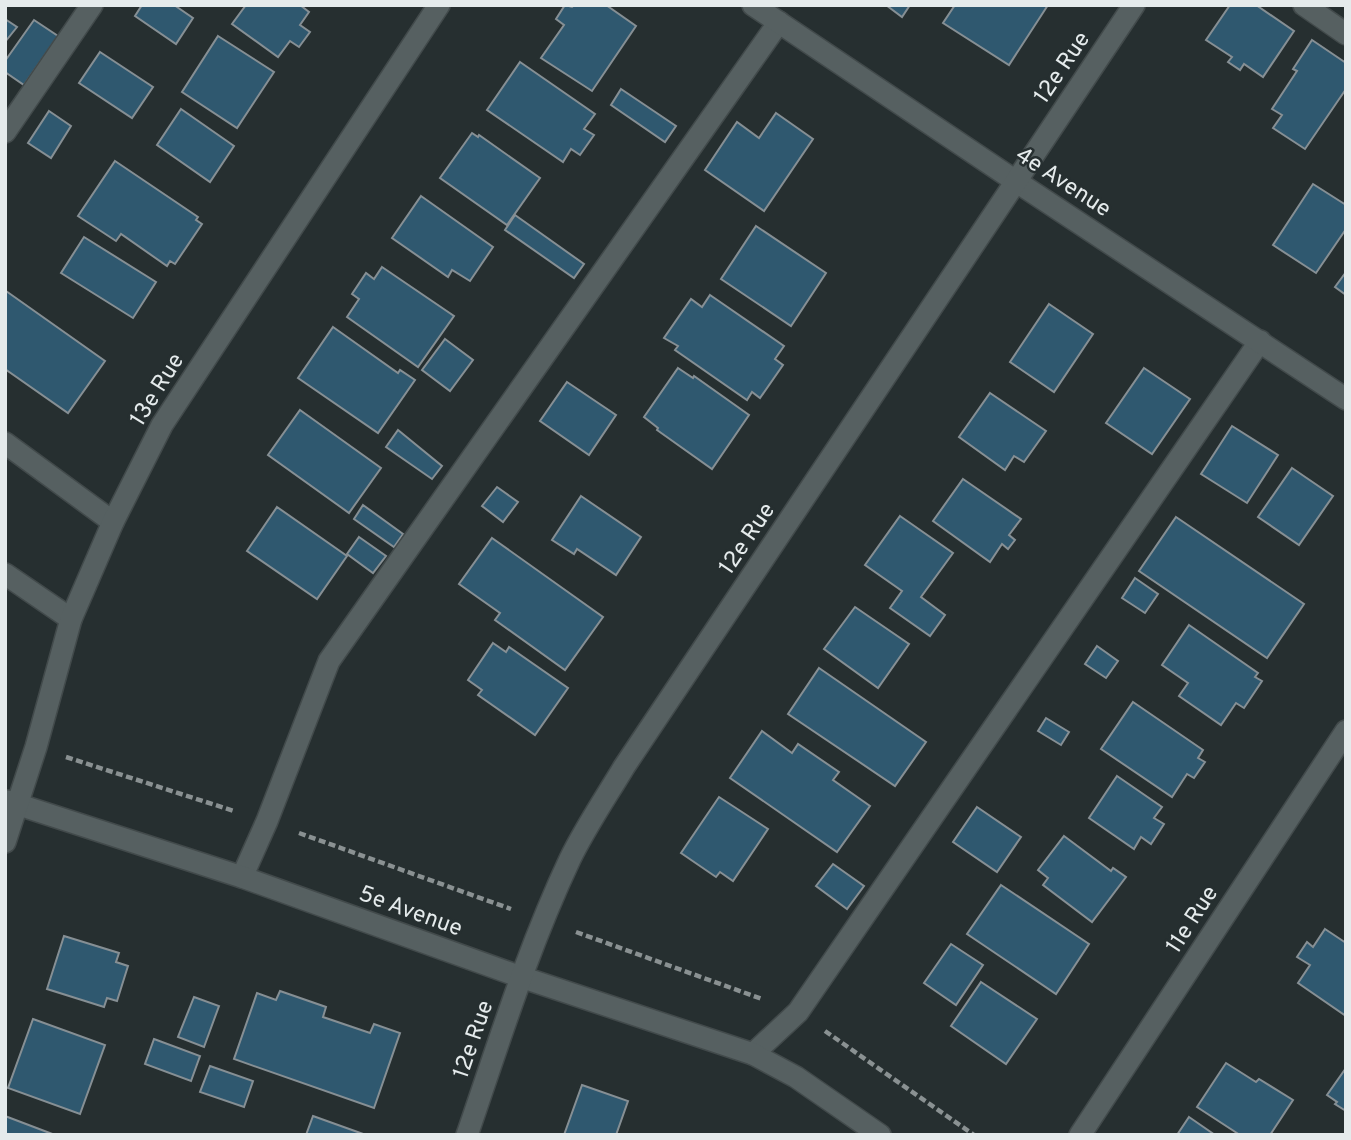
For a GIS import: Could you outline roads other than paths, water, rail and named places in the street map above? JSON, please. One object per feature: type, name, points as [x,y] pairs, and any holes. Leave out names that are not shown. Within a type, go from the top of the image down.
[{"type":"street","points":[[5,132],[92,5]]},
{"type":"street","name":"13e Rue","points":[[5,842],[12,803],[71,619],[113,522],[162,425],[439,5]]},
{"type":"street","name":"4e Avenue","points":[[753,5],[1346,399]]},
{"type":"street","name":"12e Rue","points":[[467,1135],[542,921],[572,856],[624,767],[1134,5]]},
{"type":"street","points":[[1304,5],[1346,34]]},
{"type":"street","points":[[242,877],[267,821],[329,661],[779,22]]},
{"type":"street","points":[[753,1054],[799,1012],[1260,341]]},
{"type":"street","points":[[5,443],[113,522]]},
{"type":"street","points":[[5,574],[71,619]]},
{"type":"street","name":"11e Rue","points":[[1080,1135],[1346,731]]},
{"type":"street","name":"5e Avenue","points":[[12,803],[242,877],[521,977],[753,1054],[796,1077],[880,1135]]}]
